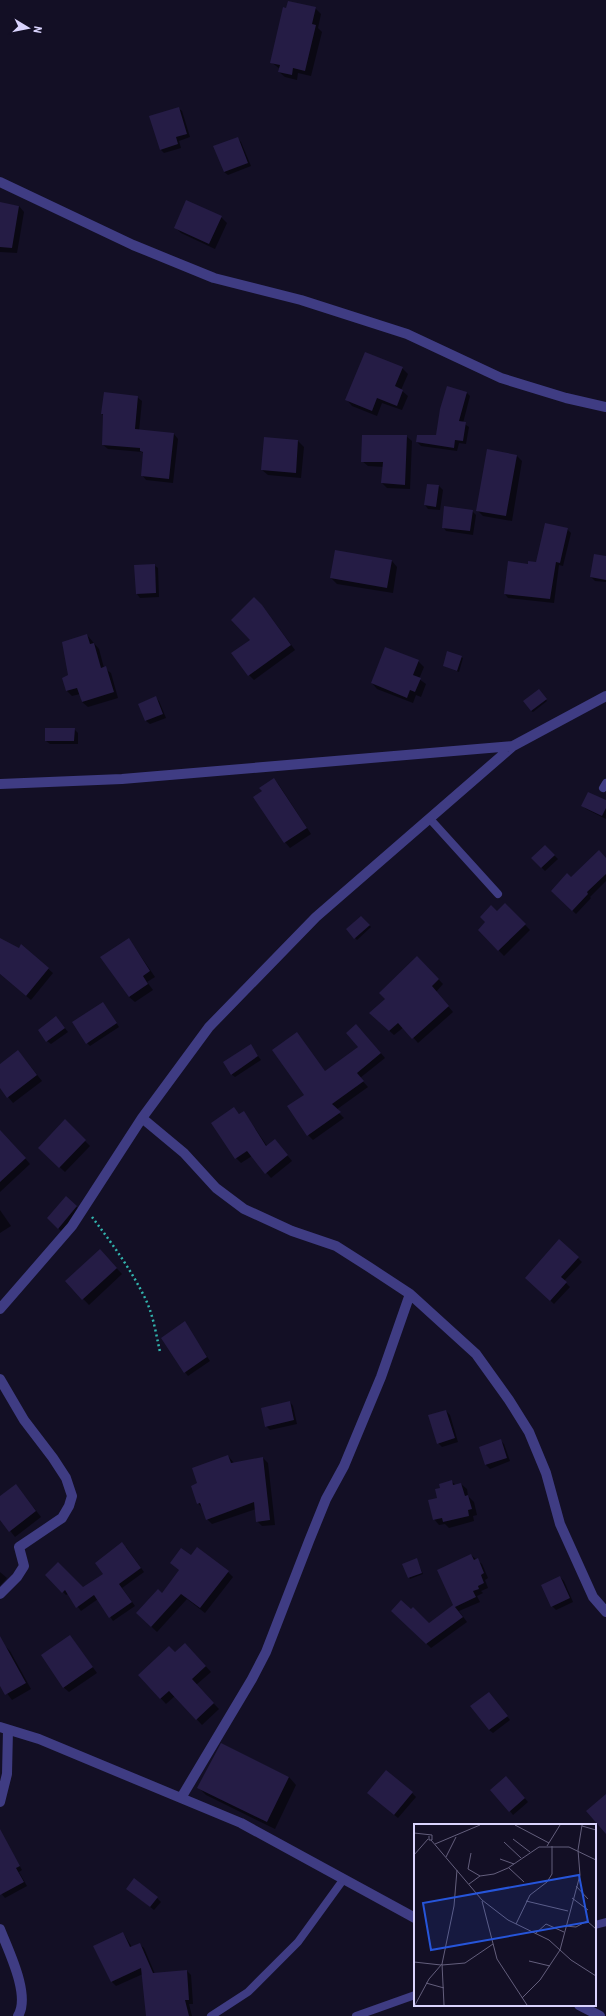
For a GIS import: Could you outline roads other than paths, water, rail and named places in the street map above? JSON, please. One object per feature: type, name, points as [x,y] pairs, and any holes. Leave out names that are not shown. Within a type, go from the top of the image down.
[{"type":"street","points":[[0,182],[133,245],[214,278],[301,300],[399,332],[501,378],[566,398],[606,407]]},
{"type":"street","points":[[0,1309],[72,1226],[142,1118],[209,1027],[316,918],[389,852],[430,819],[513,746],[606,696]]},
{"type":"street","points":[[0,784],[122,779],[513,746]]},
{"type":"street","points":[[142,1118],[184,1154],[216,1188],[244,1209],[292,1231],[336,1246],[410,1294],[476,1354],[518,1413],[528,1432],[546,1473],[560,1524],[593,1598],[606,1612]]},
{"type":"street","points":[[181,1798],[252,1679],[266,1652],[326,1499],[344,1466],[381,1377],[410,1294]]},
{"type":"street","points":[[0,1379],[24,1420],[66,1478],[72,1496],[69,1506],[62,1518],[19,1547],[24,1566],[17,1577],[0,1594]]},
{"type":"street","points":[[0,1802],[8,1774],[4,1728],[39,1739],[240,1823],[414,1917]]},
{"type":"street","points":[[0,1929],[22,1995],[22,2011],[18,2016]]},
{"type":"street","points":[[581,2006],[600,2016]]},
{"type":"lane","points":[[430,819],[498,894]]},
{"type":"lane","points":[[211,2016],[248,1992],[298,1942],[343,1880]]},
{"type":"lane","points":[[596,1925],[606,1922]]},
{"type":"lane","points":[[356,2016],[414,1995]]}]
